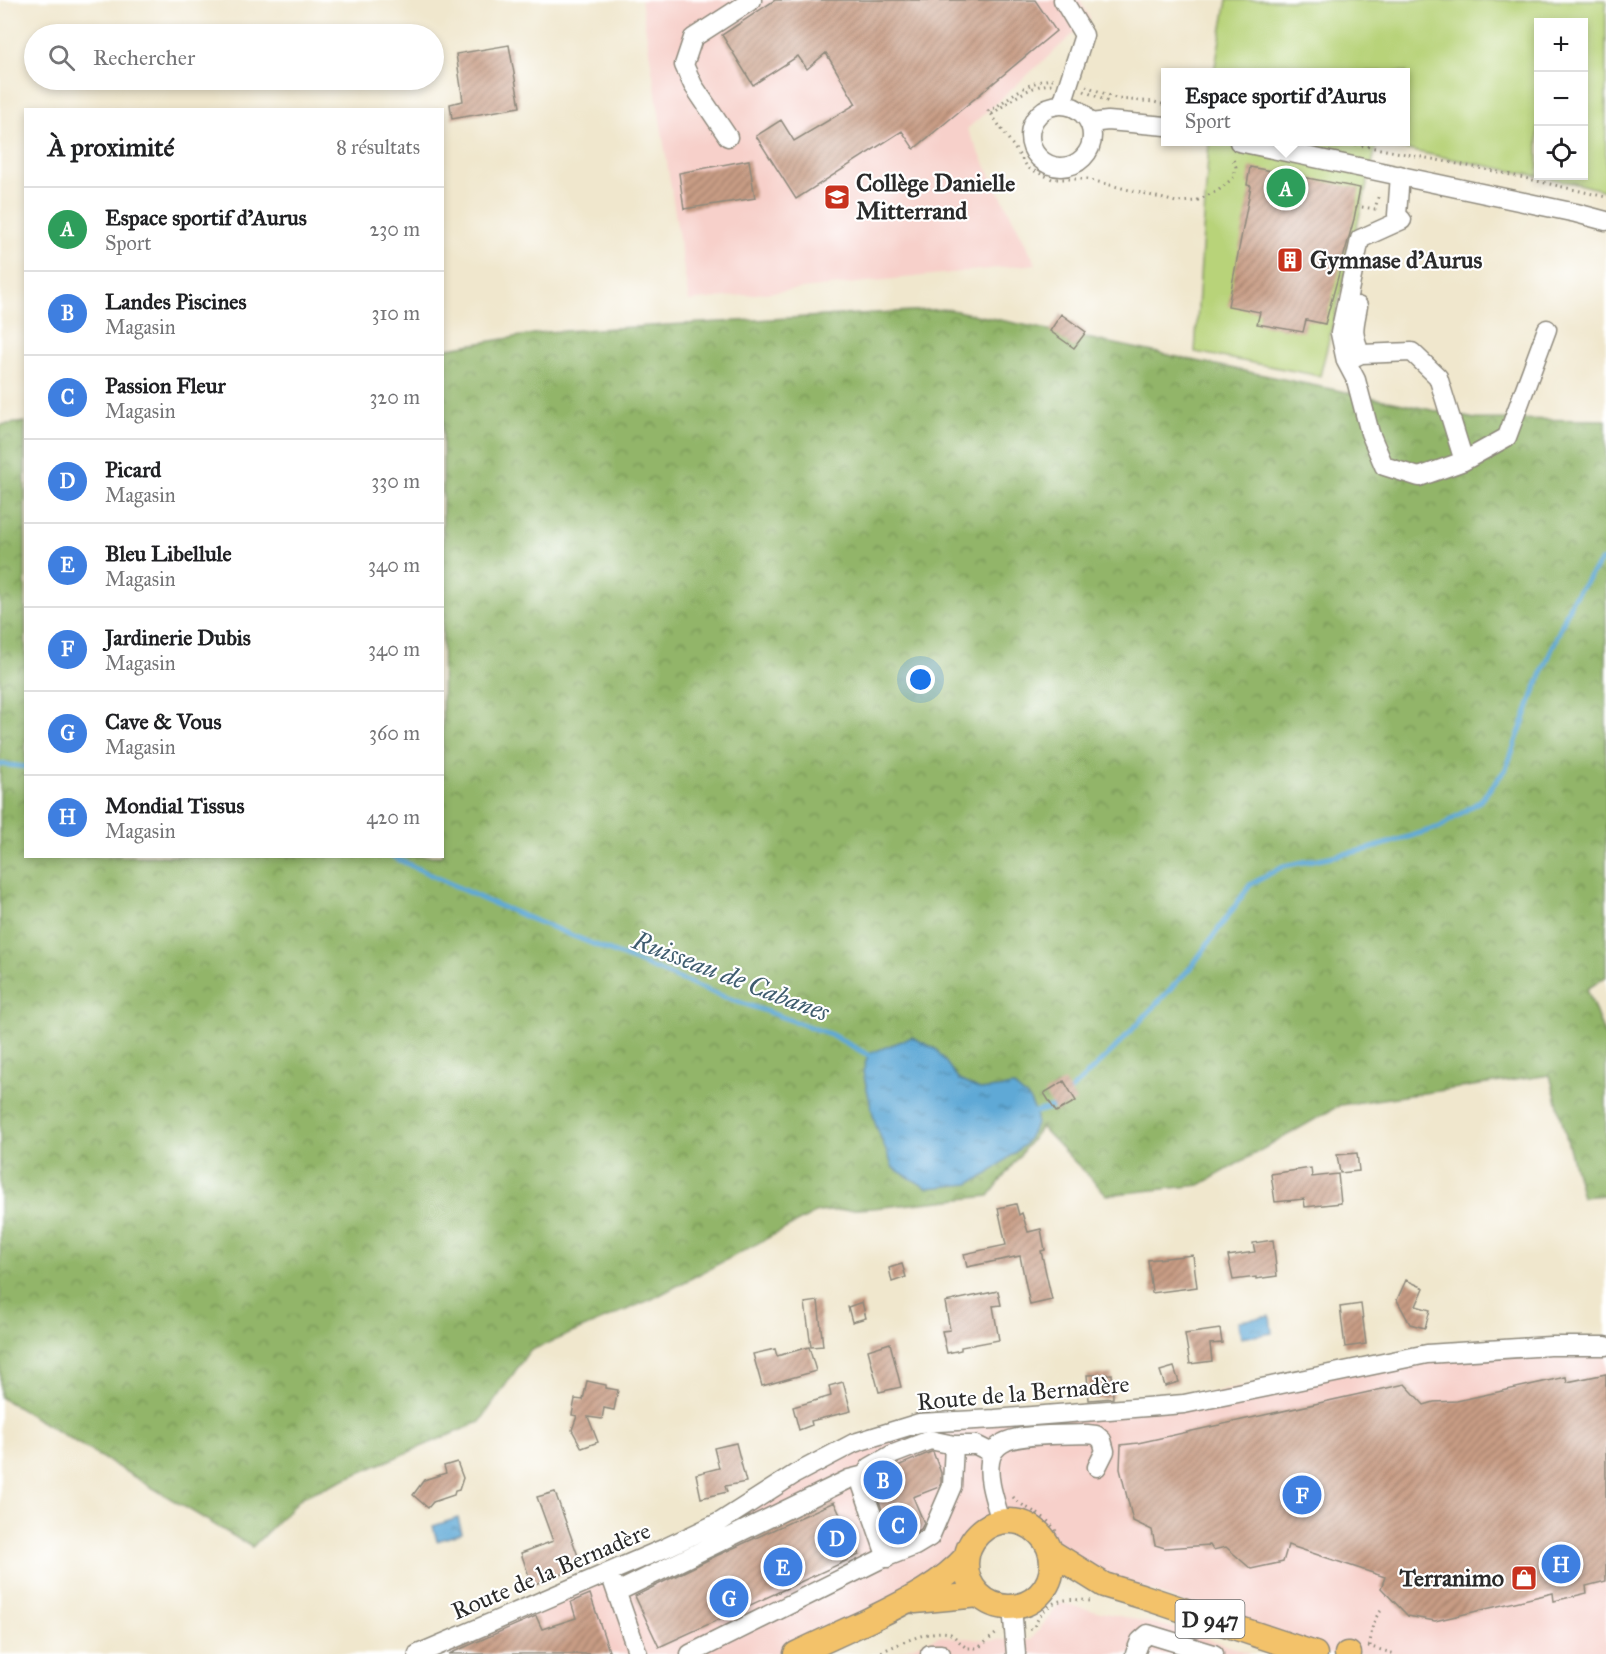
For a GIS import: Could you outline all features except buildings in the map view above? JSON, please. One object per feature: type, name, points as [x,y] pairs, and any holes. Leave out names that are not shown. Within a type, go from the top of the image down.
[{"type":"main road","points":[[796,1654],[907,1602],[936,1584],[955,1569],[966,1556],[978,1534],[989,1526],[1014,1521],[1026,1524],[1045,1540],[1056,1545],[1051,1575],[1046,1586],[1038,1597],[1026,1604],[1013,1617],[1000,1606],[988,1602],[970,1584],[966,1570],[966,1556]]},
{"type":"main road","name":"D 947","points":[[1056,1545],[1098,1593]]},
{"type":"main road","name":"D 947","points":[[1046,1586],[1141,1596],[1315,1654]]},
{"type":"main road","points":[[907,1602],[979,1595]]},
{"type":"street","points":[[728,137],[693,85],[684,65],[693,38],[752,0]]},
{"type":"street","points":[[1062,104],[1084,35],[1063,0]]},
{"type":"street","points":[[1062,104],[1074,107],[1083,114],[1090,123],[1092,134],[1085,155],[1077,162],[1067,166],[1056,166],[1046,163],[1037,156],[1030,136],[1036,117],[1043,110],[1052,105],[1062,104]]},
{"type":"street","points":[[1090,123],[1108,121],[1161,126]]},
{"type":"street","points":[[1262,146],[1606,221]]},
{"type":"street","points":[[1400,176],[1397,215],[1402,220],[1372,234],[1353,338],[1356,380],[1370,433],[1384,466],[1419,477],[1464,461],[1507,437],[1547,329]]},
{"type":"street","points":[[1353,357],[1412,352],[1438,378],[1464,461]]},
{"type":"street","name":"Route de la Bernadère","points":[[421,1653],[663,1549],[720,1522],[795,1474],[854,1443],[919,1423],[1184,1404],[1427,1354],[1550,1346],[1606,1346]]},
{"type":"street","points":[[1001,1522],[989,1464],[992,1453],[1004,1442],[1025,1437],[1096,1435],[1102,1440],[1105,1451],[1097,1467]]},
{"type":"street","points":[[887,1558],[862,1486],[870,1467],[891,1455],[930,1440],[954,1445],[976,1445],[992,1453]]},
{"type":"street","points":[[700,1652],[879,1560],[915,1546],[930,1537],[952,1486],[954,1445]]},
{"type":"street","points":[[617,1592],[843,1482],[865,1475]]},
{"type":"street","points":[[610,1572],[638,1654]]},
{"type":"street","points":[[1013,1617],[1016,1654]]},
{"type":"street","points":[[1136,1654],[1140,1641],[1148,1634],[1214,1654]]},
{"type":"street","points":[[930,1654],[940,1654]]},
{"type":"path","points":[[988,111],[1028,168],[1052,179],[1086,179],[1176,202],[1196,201],[1219,190],[1234,177],[1236,167],[1233,159]]},
{"type":"path","points":[[1369,146],[1494,171],[1606,197]]},
{"type":"path","points":[[1012,1496],[1021,1505],[1043,1516],[1051,1524],[1056,1545]]},
{"type":"path","points":[[876,1654],[918,1638],[939,1633],[951,1634],[967,1648],[978,1648],[1013,1617],[1033,1629],[1040,1615],[1053,1604],[1098,1593]]},
{"type":"path","points":[[1357,1650],[1372,1628],[1377,1614],[1384,1608]]},
{"type":"path","points":[[1357,1650],[1370,1654]]},
{"type":"path","points":[[1357,1650],[1395,1654]]},
{"type":"shaded area","name":"Collège Danielle Mitterrand","points":[[641,0],[1080,0],[1090,19],[967,129],[1036,264],[689,301]]},
{"type":"shaded area","points":[[1606,1346],[1606,1654],[1315,1654],[1051,1552],[1037,1531],[1026,1524],[1014,1521],[989,1526],[978,1534],[967,1556],[796,1654],[418,1654],[663,1549],[795,1474],[919,1423],[1124,1409],[1427,1354]]},
{"type":"shaded area","points":[[1060,1603],[1178,1629],[1253,1654],[894,1654],[939,1636],[1031,1640]]},
{"type":"green space","points":[[1227,0],[1606,0],[1606,191],[1558,180],[1588,180],[1588,18],[1534,18],[1534,175],[1387,146],[1410,146],[1410,68],[1215,68]]},
{"type":"green space","points":[[1209,146],[1377,146],[1320,376],[1195,352]]},
{"type":"green space","points":[[947,309],[1475,419],[1606,420],[1606,977],[1587,989],[1606,1039],[1606,1195],[1582,1197],[1550,1075],[1340,1105],[1200,1185],[1107,1195],[1041,1127],[989,1196],[817,1212],[652,1299],[529,1351],[480,1422],[302,1497],[252,1547],[0,1397],[0,425],[24,422],[24,858],[444,858],[444,349],[546,332]]},
{"type":"water","points":[[912,1037],[936,1049],[959,1080],[980,1090],[1014,1086],[1028,1098],[1036,1112],[1036,1124],[1024,1145],[988,1174],[969,1184],[927,1188],[893,1168],[875,1123],[863,1072],[868,1054]]},
{"type":"water","points":[[1270,1316],[1272,1333],[1241,1338],[1238,1321]]},
{"type":"water","points":[[458,1518],[462,1533],[437,1541],[433,1526]]},
{"type":"waterway","name":"Ruisseau de Cabanes","points":[[1070,1091],[1113,1050],[1192,966],[1250,885],[1283,866],[1369,849],[1440,827],[1480,801],[1506,769],[1572,600],[1601,561],[1606,559]]},
{"type":"waterway","name":"Ruisseau de Cabanes","points":[[0,764],[24,767]]},
{"type":"waterway","name":"Ruisseau de Cabanes","points":[[395,858],[487,901],[714,993],[830,1034],[874,1058]]},
{"type":"waterway","name":"Ruisseau de Cabanes","points":[[1029,1114],[1053,1107]]},
{"type":"place","name":"Espace sportif d'Aurus","points":[[1286,188]]},
{"type":"place","name":"Collège Danielle Mitterrand","points":[[837,197]]},
{"type":"place","name":"Gymnase d'Aurus","points":[[1290,260]]},
{"type":"place","name":"Landes Piscines","points":[[883,1480]]},
{"type":"place","name":"Jardinerie Dubis","points":[[1302,1495]]},
{"type":"place","name":"Passion Fleur","points":[[898,1525]]},
{"type":"place","name":"Picard","points":[[837,1538]]},
{"type":"place","name":"Mondial Tissus","points":[[1561,1564]]},
{"type":"place","name":"Bleu Libellule","points":[[783,1567]]},
{"type":"place","name":"Terranimo","points":[[1524,1578]]},
{"type":"place","name":"Cave & Vous","points":[[729,1598]]}]
